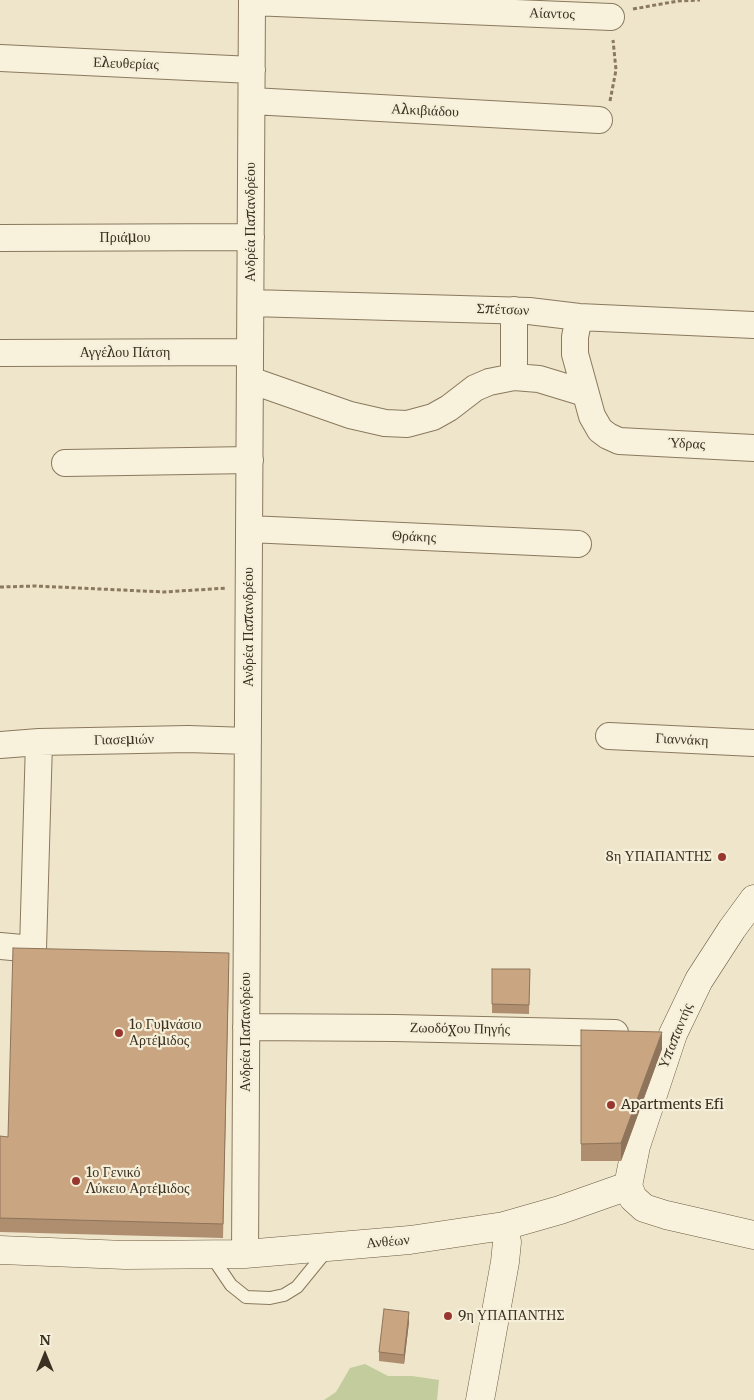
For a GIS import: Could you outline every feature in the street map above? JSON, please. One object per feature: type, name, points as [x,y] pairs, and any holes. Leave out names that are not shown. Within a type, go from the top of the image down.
[{"type":"street","name":"Αίαντος","points":[[252,1],[611,17]]},
{"type":"street","name":"Ανδρέα Παπανδρέου","points":[[245,1254],[252,1]]},
{"type":"street","name":"Ελευθερίας","points":[[0,58],[252,70]]},
{"type":"street","name":"Αλκιβιάδου","points":[[252,101],[599,120]]},
{"type":"street","name":"Πριάμου","points":[[0,238],[251,237]]},
{"type":"street","name":"Σπέτσων","points":[[251,303],[514,310],[579,317],[754,324]]},
{"type":"street","points":[[514,310],[514,377]]},
{"type":"street","points":[[579,317],[575,336],[575,354],[584,394]]},
{"type":"street","name":"Αγγέλου Πάτση","points":[[0,353],[250,352]]},
{"type":"street","points":[[250,380],[350,415],[385,423],[407,424],[433,417],[449,408],[475,388],[489,382],[514,377],[539,379],[584,394]]},
{"type":"street","name":"Ύδρας","points":[[584,394],[592,416],[600,430],[619,441],[754,448]]},
{"type":"street","points":[[65,463],[250,460]]},
{"type":"street","name":"Θράκης","points":[[249,529],[578,544]]},
{"type":"street","name":"Γιαννάκη","points":[[609,736],[754,743]]},
{"type":"street","name":"Γιασεμιών","points":[[0,745],[39,742],[188,739],[248,741]]},
{"type":"street","points":[[26,1008],[33,949],[39,742]]},
{"type":"street","name":"Υπαπαντής","points":[[628,1186],[636,1146],[674,1034],[699,980],[754,899]]},
{"type":"street","points":[[0,946],[33,949]]},
{"type":"street","name":"Ζωοδόχου Πηγής","points":[[246,1027],[674,1034]]},
{"type":"street","points":[[628,1186],[632,1198],[644,1208],[666,1215],[754,1235]]},
{"type":"street","name":"Ανθέων","points":[[0,1250],[125,1255],[245,1254],[410,1240],[504,1226],[560,1210],[628,1186]]},
{"type":"street","points":[[480,1400],[505,1262],[507,1242],[504,1226]]},
{"type":"lane","points":[[210,1254],[231,1285],[246,1297],[270,1298],[284,1295],[297,1287],[330,1247]]},
{"type":"path","points":[[599,120],[608,109],[616,70],[611,17],[632,9],[678,1],[700,0]]},
{"type":"path","points":[[0,587],[36,586],[164,592],[249,586]]},
{"type":"green space","points":[[365,1364],[388,1376],[412,1376],[439,1380],[437,1400],[324,1400],[336,1392],[350,1368]]},
{"type":"building","points":[[13,948],[229,953],[223,1224],[0,1218],[0,1136],[8,1137]]},
{"type":"building","points":[[492,969],[530,969],[529,1005],[492,1004]]},
{"type":"building","name":"Apartments Efi","points":[[581,1030],[662,1032],[621,1143],[581,1144]]},
{"type":"building","points":[[384,1309],[409,1312],[404,1355],[379,1352]]},
{"type":"place","name":"8η ΥΠΑΠΑΝΤΗΣ","points":[[722,857]]},
{"type":"place","name":"1ο Γυμνάσιο Αρτέμιδος","points":[[119,1033]]},
{"type":"place","name":"Apartments Efi","points":[[611,1105]]},
{"type":"place","name":"1ο Γενικό Λύκειο Αρτέμιδος","points":[[76,1181]]},
{"type":"place","name":"9η ΥΠΑΠΑΝΤΗΣ","points":[[448,1316]]}]
